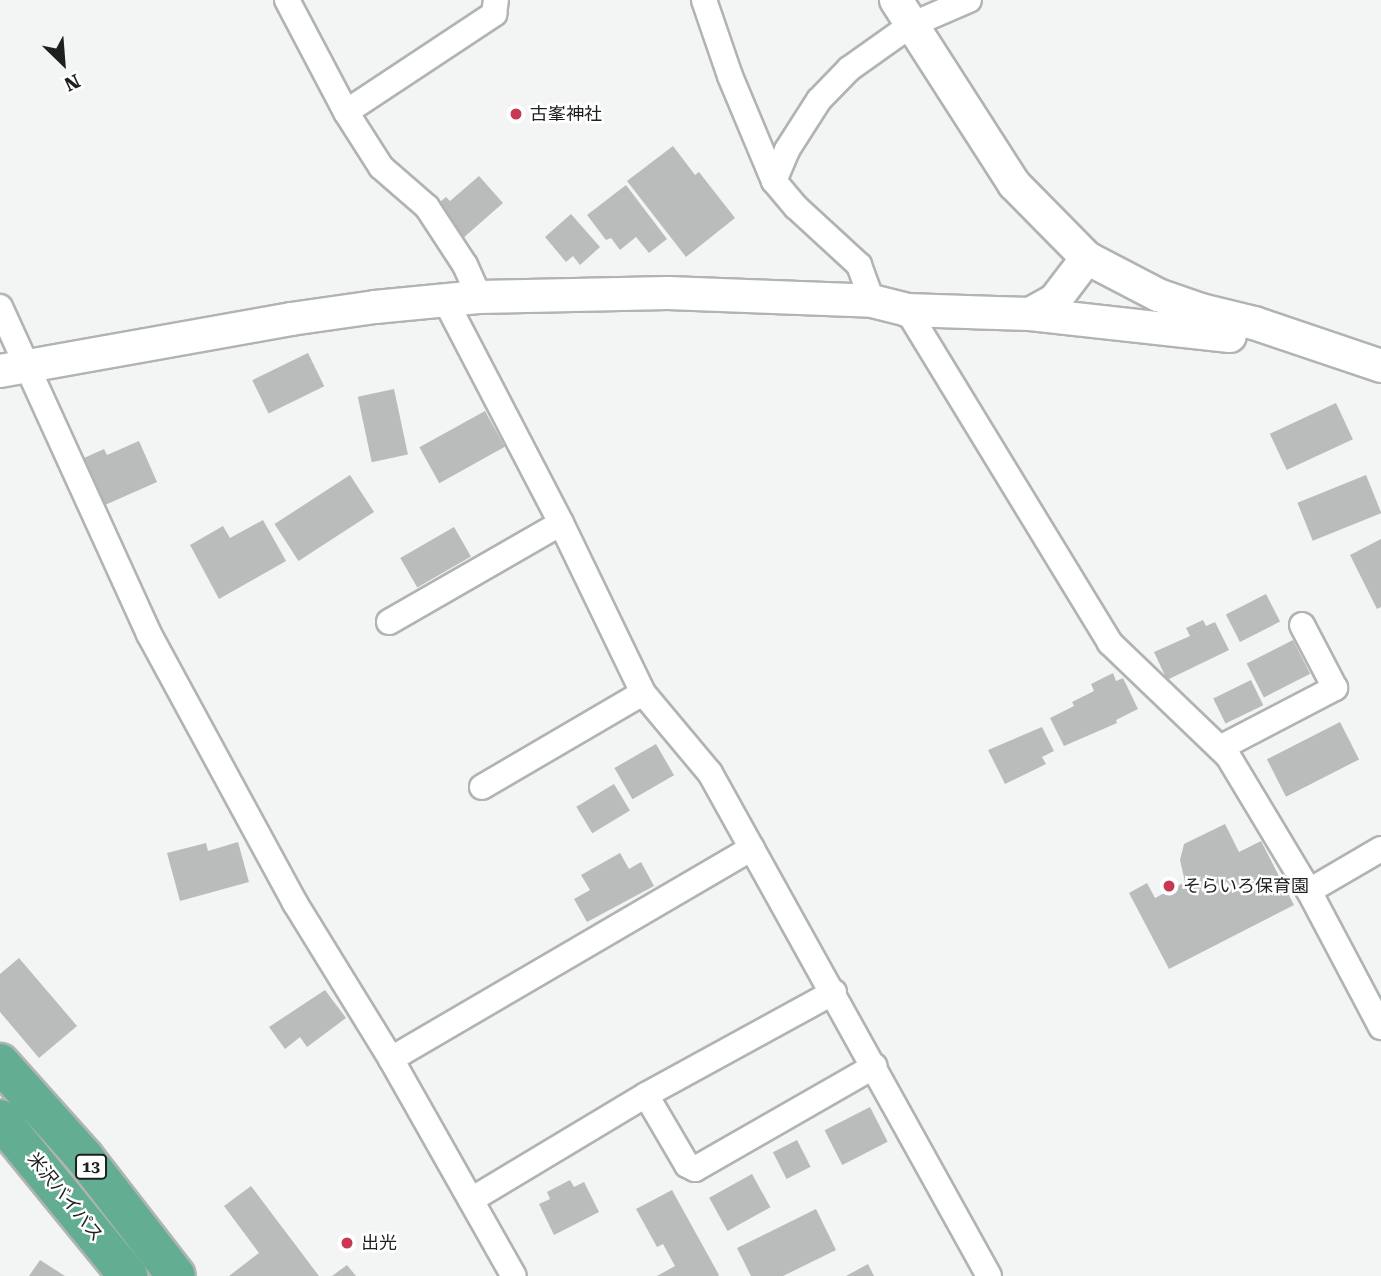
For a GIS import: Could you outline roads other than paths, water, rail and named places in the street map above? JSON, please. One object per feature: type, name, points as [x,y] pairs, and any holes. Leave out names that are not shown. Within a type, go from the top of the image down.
[{"type":"highway","name":"13","points":[[0,1063],[84,1157],[176,1276]]},
{"type":"highway","name":"米沢バイパス","points":[[0,1119],[128,1276]]},
{"type":"street","points":[[287,0],[346,112],[381,167],[427,207],[465,265],[480,297]]},
{"type":"street","points":[[346,112],[494,14],[496,0]]},
{"type":"street","points":[[704,0],[730,76],[774,181],[796,207],[859,265],[872,301]]},
{"type":"street","points":[[774,181],[788,150],[819,100],[903,12],[969,0]]},
{"type":"street","points":[[903,12],[1014,184],[1087,258],[1158,295],[1201,310],[1254,323],[1381,368]]},
{"type":"street","points":[[1030,314],[1055,300],[1087,258]]},
{"type":"street","points":[[13,368],[303,317],[445,300],[668,293],[872,301],[907,310],[1030,314],[1212,331],[1381,368]]},
{"type":"street","points":[[445,300],[561,523],[643,693],[710,773],[875,1066],[984,1274]]},
{"type":"street","points":[[0,307],[13,368],[149,634],[295,903],[391,1059],[514,1276]]},
{"type":"street","points":[[907,310],[1110,643],[1228,756],[1309,891],[1381,1027]]},
{"type":"street","points":[[389,622],[561,523]]},
{"type":"street","points":[[1220,748],[1335,688],[1302,625]]},
{"type":"street","points":[[482,787],[643,693]]},
{"type":"street","points":[[391,1059],[752,849]]},
{"type":"street","points":[[1309,891],[1381,849]]},
{"type":"street","points":[[471,1200],[646,1095],[834,992]]},
{"type":"street","points":[[646,1095],[687,1165],[695,1169],[875,1066]]},
{"type":"place","name":"古峯神社","points":[[516,114]]},
{"type":"place","name":"そらいろ保育園","points":[[1169,886]]},
{"type":"place","name":"出光","points":[[347,1243]]}]
